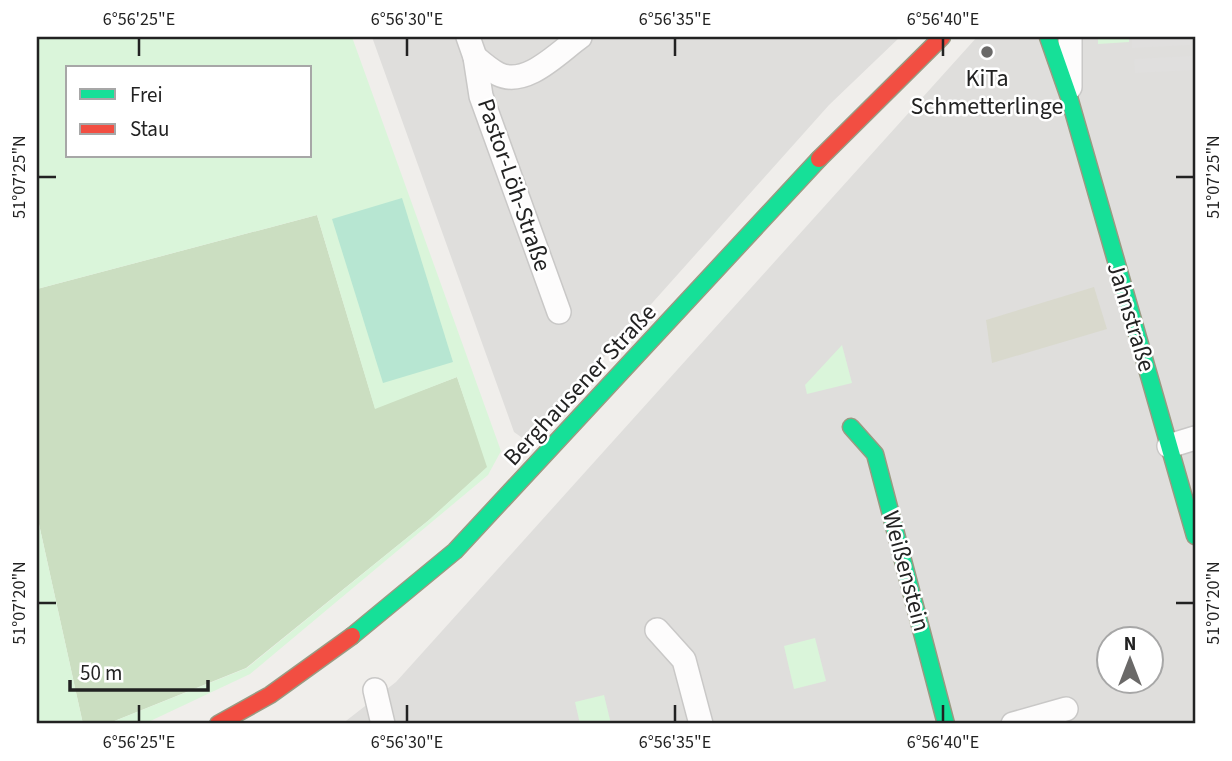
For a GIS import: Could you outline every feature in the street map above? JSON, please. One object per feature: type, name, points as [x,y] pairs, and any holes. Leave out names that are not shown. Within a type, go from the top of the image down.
[{"type":"main road","name":"Berghausener Straße","points":[[218,724],[270,695],[368,624],[455,551],[541,462],[827,152],[942,37]]},
{"type":"main road","name":"Jahnstraße","points":[[1048,37],[1069,97],[1195,536]]},
{"type":"main road","name":"Weißenstein","points":[[851,427],[875,454],[946,724]]},
{"type":"street","name":"Pastor-Löh-Straße","points":[[471,47],[499,75],[516,78],[544,64],[580,37]]},
{"type":"street","name":"Jahnstraße","points":[[1069,97],[1070,37]]},
{"type":"street","name":"Pastor-Löh-Straße","points":[[471,47],[481,96],[559,312]]},
{"type":"street","points":[[1169,446],[1195,438]]},
{"type":"street","points":[[657,630],[684,660],[701,724]]},
{"type":"street","points":[[375,690],[383,724]]},
{"type":"street","points":[[1013,724],[1066,709]]},
{"type":"shaded area","points":[[372,37],[900,37],[829,105],[528,442],[514,432]]},
{"type":"shaded area","points":[[977,37],[1195,37],[1195,724],[342,724],[396,682]]},
{"type":"shaded area","points":[[1132,37],[1190,37],[1190,45],[1132,48]]},
{"type":"shaded area","points":[[1192,56],[1193,70],[1135,73],[1134,59]]},
{"type":"shaded area","points":[[1094,287],[1107,329],[992,363],[986,320]]},
{"type":"green space","points":[[37,37],[352,37],[501,451],[488,475],[250,674],[144,724],[107,724],[247,668],[429,520],[487,467],[457,377],[375,409],[317,215],[37,289]]},
{"type":"green space","points":[[1098,37],[1129,37],[1129,42],[1098,44]]},
{"type":"green space","points":[[402,198],[453,362],[383,383],[332,219]]},
{"type":"green space","points":[[317,215],[375,408],[457,377],[488,467],[429,520],[246,668],[107,724],[83,724],[37,515],[37,289]]},
{"type":"green space","points":[[842,345],[852,383],[807,394],[805,385]]},
{"type":"green space","points":[[37,515],[83,724],[37,724]]},
{"type":"green space","points":[[815,638],[826,681],[794,689],[784,646]]},
{"type":"green space","points":[[604,695],[611,724],[580,724],[575,702]]},
{"type":"traffic: fast","points":[[1048,37],[1069,97],[1195,536]]},
{"type":"traffic: fast","points":[[352,636],[455,551],[819,159]]},
{"type":"traffic: fast","points":[[851,427],[875,454],[946,724]]},
{"type":"traffic: jam","points":[[819,159],[942,37]]},
{"type":"traffic: jam","points":[[218,724],[270,695],[352,636]]},
{"type":"place","name":"KiTa Schmetterlinge","points":[[987,52]]}]
